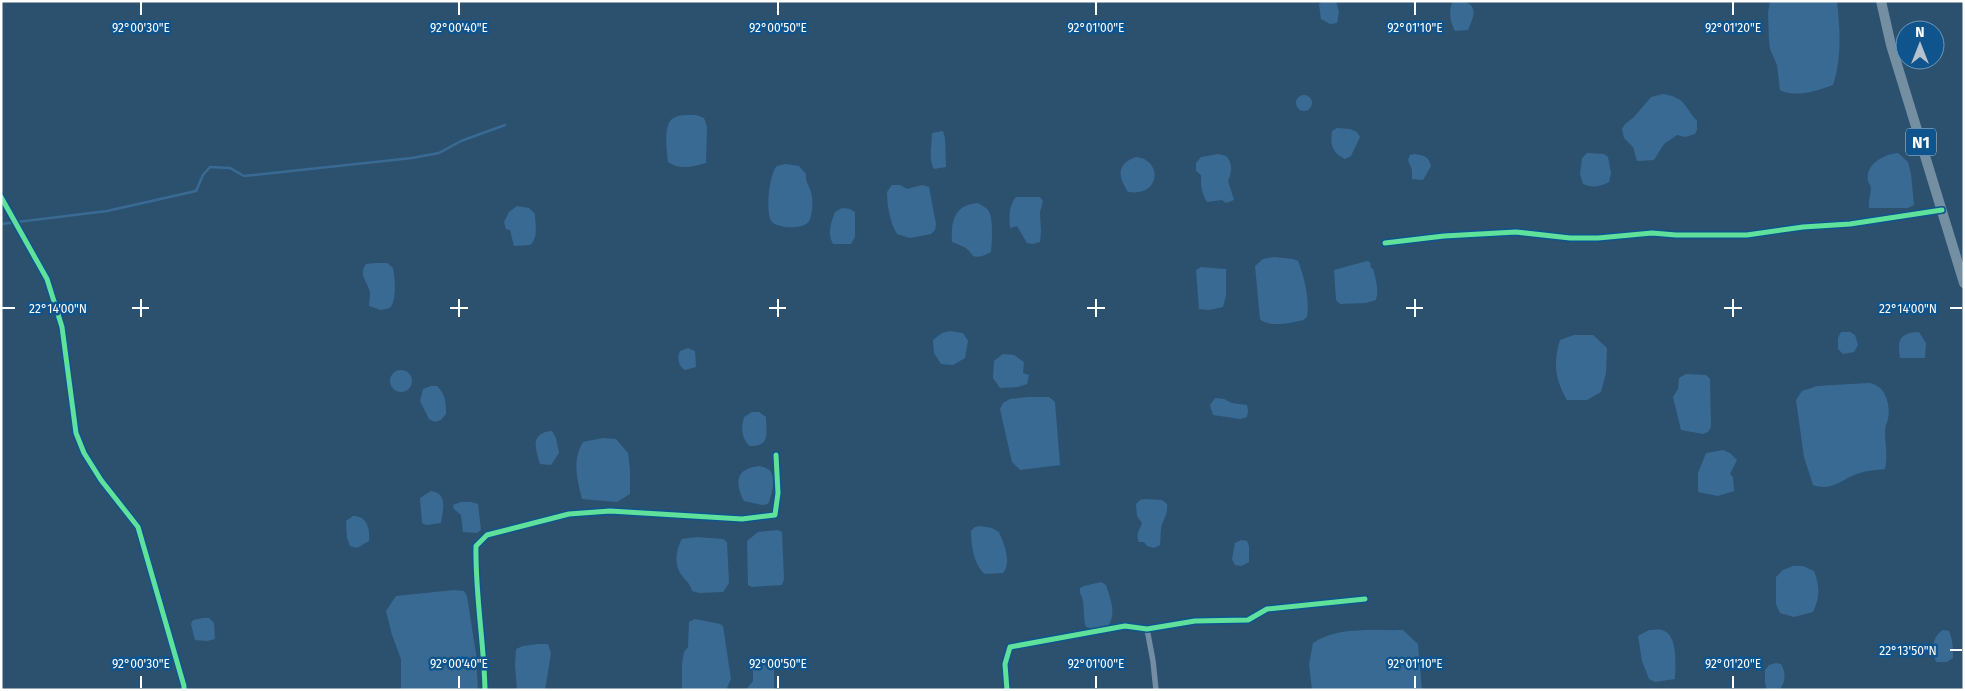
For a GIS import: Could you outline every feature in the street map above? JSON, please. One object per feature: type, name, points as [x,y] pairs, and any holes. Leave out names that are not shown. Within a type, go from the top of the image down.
[{"type":"highway","name":"N1","points":[[1881,1],[1891,45],[1964,283]]},
{"type":"street","points":[[1,197],[47,279],[62,327],[76,432],[84,453],[101,480],[138,527],[182,677],[184,690]]},
{"type":"street","points":[[1384,243],[1444,236],[1516,232],[1570,238],[1598,238],[1652,233],[1746,235],[1942,210]]},
{"type":"street","points":[[485,690],[475,574],[476,546],[487,535],[569,514],[602,512],[742,519],[776,515],[778,493],[776,456]]},
{"type":"street","points":[[1007,690],[1005,664],[1010,647],[1125,626],[1147,629],[1195,621],[1248,620],[1268,609],[1365,598]]},
{"type":"street","points":[[1147,629],[1156,690]]},
{"type":"water","points":[[1323,1],[1336,1],[1339,12],[1337,23],[1330,24],[1321,19],[1319,4]]},
{"type":"water","points":[[1453,1],[1467,3],[1473,8],[1473,17],[1468,30],[1455,31],[1450,16],[1450,8]]},
{"type":"water","points":[[1770,1],[1837,1],[1839,54],[1833,85],[1799,94],[1780,90],[1777,65],[1770,49],[1769,41],[1768,13]]},
{"type":"water","points":[[1663,94],[1676,98],[1683,103],[1697,121],[1697,130],[1695,134],[1685,137],[1677,135],[1664,144],[1654,160],[1637,161],[1633,147],[1624,138],[1622,129],[1651,97]]},
{"type":"water","points":[[1304,95],[1310,97],[1312,103],[1310,109],[1304,111],[1298,109],[1296,103],[1298,97]]},
{"type":"water","points":[[696,115],[704,118],[707,127],[706,163],[686,167],[672,165],[668,162],[666,146],[669,122],[677,116]]},
{"type":"water","points":[[1337,128],[1350,129],[1357,132],[1360,137],[1351,156],[1345,159],[1337,154],[1333,148],[1331,140],[1332,131]]},
{"type":"water","points":[[943,131],[946,167],[934,169],[931,156],[932,133]]},
{"type":"water","points":[[1587,153],[1604,154],[1608,157],[1611,173],[1609,182],[1596,186],[1583,184],[1580,174],[1582,158]]},
{"type":"water","points":[[1898,153],[1908,162],[1914,205],[1908,208],[1869,208],[1871,188],[1868,174],[1870,169],[1877,161],[1887,155]]},
{"type":"water","points":[[1218,154],[1226,156],[1231,165],[1228,181],[1234,200],[1226,203],[1222,200],[1207,202],[1202,189],[1201,175],[1196,171],[1196,163],[1201,157]]},
{"type":"water","points":[[1415,154],[1426,157],[1431,166],[1423,180],[1412,179],[1412,170],[1408,160],[1410,155]]},
{"type":"water","points":[[1136,157],[1145,159],[1150,164],[1154,170],[1154,177],[1152,184],[1147,189],[1139,192],[1128,192],[1122,181],[1121,171],[1125,163]]},
{"type":"water","points":[[785,164],[799,166],[806,174],[811,192],[812,213],[810,219],[808,223],[799,227],[780,226],[772,222],[770,218],[768,203],[772,177],[777,166]]},
{"type":"water","points":[[892,185],[900,185],[907,189],[922,185],[929,187],[936,224],[935,230],[931,234],[910,238],[897,234],[891,219],[888,202],[887,192]]},
{"type":"water","points":[[1016,197],[1040,197],[1043,201],[1040,212],[1040,242],[1027,243],[1017,226],[1010,228],[1011,207]]},
{"type":"water","points":[[978,203],[989,212],[992,222],[992,233],[991,252],[978,257],[973,256],[961,245],[952,242],[952,227],[959,211],[970,204]]},
{"type":"water","points":[[517,206],[529,208],[535,214],[536,235],[530,245],[514,246],[510,230],[506,229],[504,222],[509,212]]},
{"type":"water","points":[[842,208],[855,212],[855,237],[851,244],[833,244],[830,236],[831,224],[835,212]]},
{"type":"water","points":[[1274,257],[1298,261],[1308,303],[1307,317],[1303,320],[1274,324],[1260,319],[1255,266],[1263,259]]},
{"type":"water","points":[[1367,261],[1370,262],[1375,277],[1377,288],[1376,300],[1366,303],[1340,304],[1336,300],[1334,270]]},
{"type":"water","points":[[387,263],[393,268],[395,294],[390,308],[381,310],[369,306],[369,290],[363,276],[366,264]]},
{"type":"water","points":[[1201,267],[1226,269],[1226,295],[1223,307],[1209,310],[1199,309],[1196,270]]},
{"type":"water","points":[[950,331],[963,333],[968,341],[965,358],[953,365],[941,364],[934,353],[933,340],[942,333]]},
{"type":"water","points":[[1841,332],[1850,332],[1855,335],[1858,345],[1854,352],[1843,354],[1838,349],[1838,338]]},
{"type":"water","points":[[1919,332],[1926,343],[1925,358],[1900,358],[1899,346],[1901,338],[1908,334]]},
{"type":"water","points":[[1574,335],[1593,335],[1607,348],[1606,373],[1601,392],[1587,400],[1567,400],[1556,371],[1556,356],[1560,340]]},
{"type":"water","points":[[688,348],[695,351],[696,367],[685,370],[680,364],[679,356],[680,351]]},
{"type":"water","points":[[1003,354],[1014,355],[1024,362],[1023,373],[1029,375],[1027,384],[1018,387],[1000,388],[993,378],[994,361]]},
{"type":"water","points":[[401,370],[409,373],[412,381],[409,389],[401,392],[393,389],[390,381],[393,373]]},
{"type":"water","points":[[1686,374],[1706,375],[1710,379],[1711,427],[1708,432],[1703,434],[1681,430],[1673,397],[1678,389],[1679,378]]},
{"type":"water","points":[[1874,384],[1883,391],[1889,407],[1885,429],[1885,469],[1858,474],[1830,486],[1819,487],[1813,485],[1804,457],[1796,400],[1802,391],[1817,386]]},
{"type":"water","points":[[437,386],[440,389],[446,403],[446,414],[441,420],[435,422],[429,419],[420,401],[423,389]]},
{"type":"water","points":[[1049,397],[1055,402],[1060,465],[1020,470],[1012,462],[1000,409],[1003,403],[1010,399]]},
{"type":"water","points":[[1215,398],[1247,405],[1247,417],[1240,419],[1213,415],[1210,405]]},
{"type":"water","points":[[752,412],[759,412],[766,417],[766,438],[761,444],[750,446],[743,436],[742,425],[744,417]]},
{"type":"water","points":[[552,431],[556,438],[559,453],[551,465],[540,464],[536,447],[537,438],[545,432]]},
{"type":"water","points":[[603,438],[616,439],[628,453],[630,494],[617,502],[582,499],[576,470],[580,449],[583,442]]},
{"type":"water","points":[[1723,450],[1730,453],[1737,460],[1730,474],[1733,477],[1734,491],[1718,496],[1698,492],[1698,473],[1706,453]]},
{"type":"water","points":[[760,466],[767,468],[771,472],[773,481],[768,504],[762,505],[744,501],[738,482],[739,477],[746,470]]},
{"type":"water","points":[[431,491],[440,495],[443,503],[443,513],[441,523],[426,525],[422,523],[420,498]]},
{"type":"water","points":[[1140,500],[1162,500],[1167,504],[1167,512],[1161,526],[1160,545],[1154,548],[1147,546],[1144,542],[1139,542],[1138,539],[1142,523],[1137,516],[1136,504]]},
{"type":"water","points":[[461,502],[478,504],[481,530],[477,533],[463,532],[461,515],[454,509],[453,505]]},
{"type":"water","points":[[353,516],[364,520],[369,532],[369,541],[357,548],[350,546],[347,538],[346,521]]},
{"type":"water","points":[[975,527],[992,528],[999,532],[1007,558],[1006,569],[1003,573],[985,574],[978,565],[971,531]]},
{"type":"water","points":[[778,530],[782,532],[784,579],[782,585],[752,587],[748,585],[747,541],[758,532]]},
{"type":"water","points":[[698,537],[723,539],[727,542],[729,583],[723,592],[699,593],[692,591],[690,585],[679,571],[677,555],[682,539]]},
{"type":"water","points":[[1241,540],[1247,541],[1249,546],[1249,562],[1242,566],[1235,565],[1232,559],[1235,543]]},
{"type":"water","points":[[1793,566],[1803,566],[1814,571],[1818,592],[1813,612],[1794,617],[1780,613],[1776,604],[1776,577],[1783,570]]},
{"type":"water","points":[[1101,582],[1106,585],[1111,600],[1111,621],[1108,626],[1095,629],[1086,627],[1080,588]]},
{"type":"water","points":[[454,590],[464,591],[467,596],[476,654],[478,690],[401,690],[401,659],[386,611],[396,596]]},
{"type":"water","points":[[209,618],[214,623],[215,639],[207,641],[195,640],[191,624],[193,620]]},
{"type":"water","points":[[695,619],[723,626],[731,679],[726,690],[682,690],[682,664],[684,652],[688,647],[689,622]]},
{"type":"water","points":[[1356,630],[1403,630],[1418,644],[1422,690],[1312,690],[1309,664],[1313,643],[1334,634]]},
{"type":"water","points":[[1649,630],[1662,630],[1671,638],[1675,651],[1675,679],[1655,682],[1649,679],[1642,661],[1638,636]]},
{"type":"water","points":[[1943,630],[1949,631],[1953,644],[1953,658],[1947,662],[1936,662],[1934,640]]},
{"type":"water","points":[[538,644],[548,644],[551,653],[545,690],[517,690],[516,649]]},
{"type":"water","points":[[763,660],[771,662],[774,667],[774,690],[746,690],[753,681],[753,664]]},
{"type":"water","points":[[1781,664],[1784,670],[1783,684],[1779,690],[1767,690],[1765,670],[1769,665]]},
{"type":"waterway","points":[[1,224],[107,211],[196,191],[203,175],[210,167],[230,168],[244,176],[412,158],[439,153],[461,141],[505,125]]},
{"type":"cycle path","points":[[1,197],[47,279],[62,327],[76,433],[84,453],[101,480],[138,527],[184,690]]},
{"type":"cycle path","points":[[1385,243],[1444,236],[1516,232],[1570,238],[1598,238],[1652,233],[1747,235],[1803,227],[1850,224],[1942,210]]},
{"type":"cycle path","points":[[485,690],[476,546],[487,535],[569,514],[610,511],[742,519],[775,515],[778,493],[776,455]]},
{"type":"cycle path","points":[[1007,690],[1005,664],[1010,647],[1125,626],[1147,629],[1195,621],[1248,620],[1267,609],[1365,599]]}]
